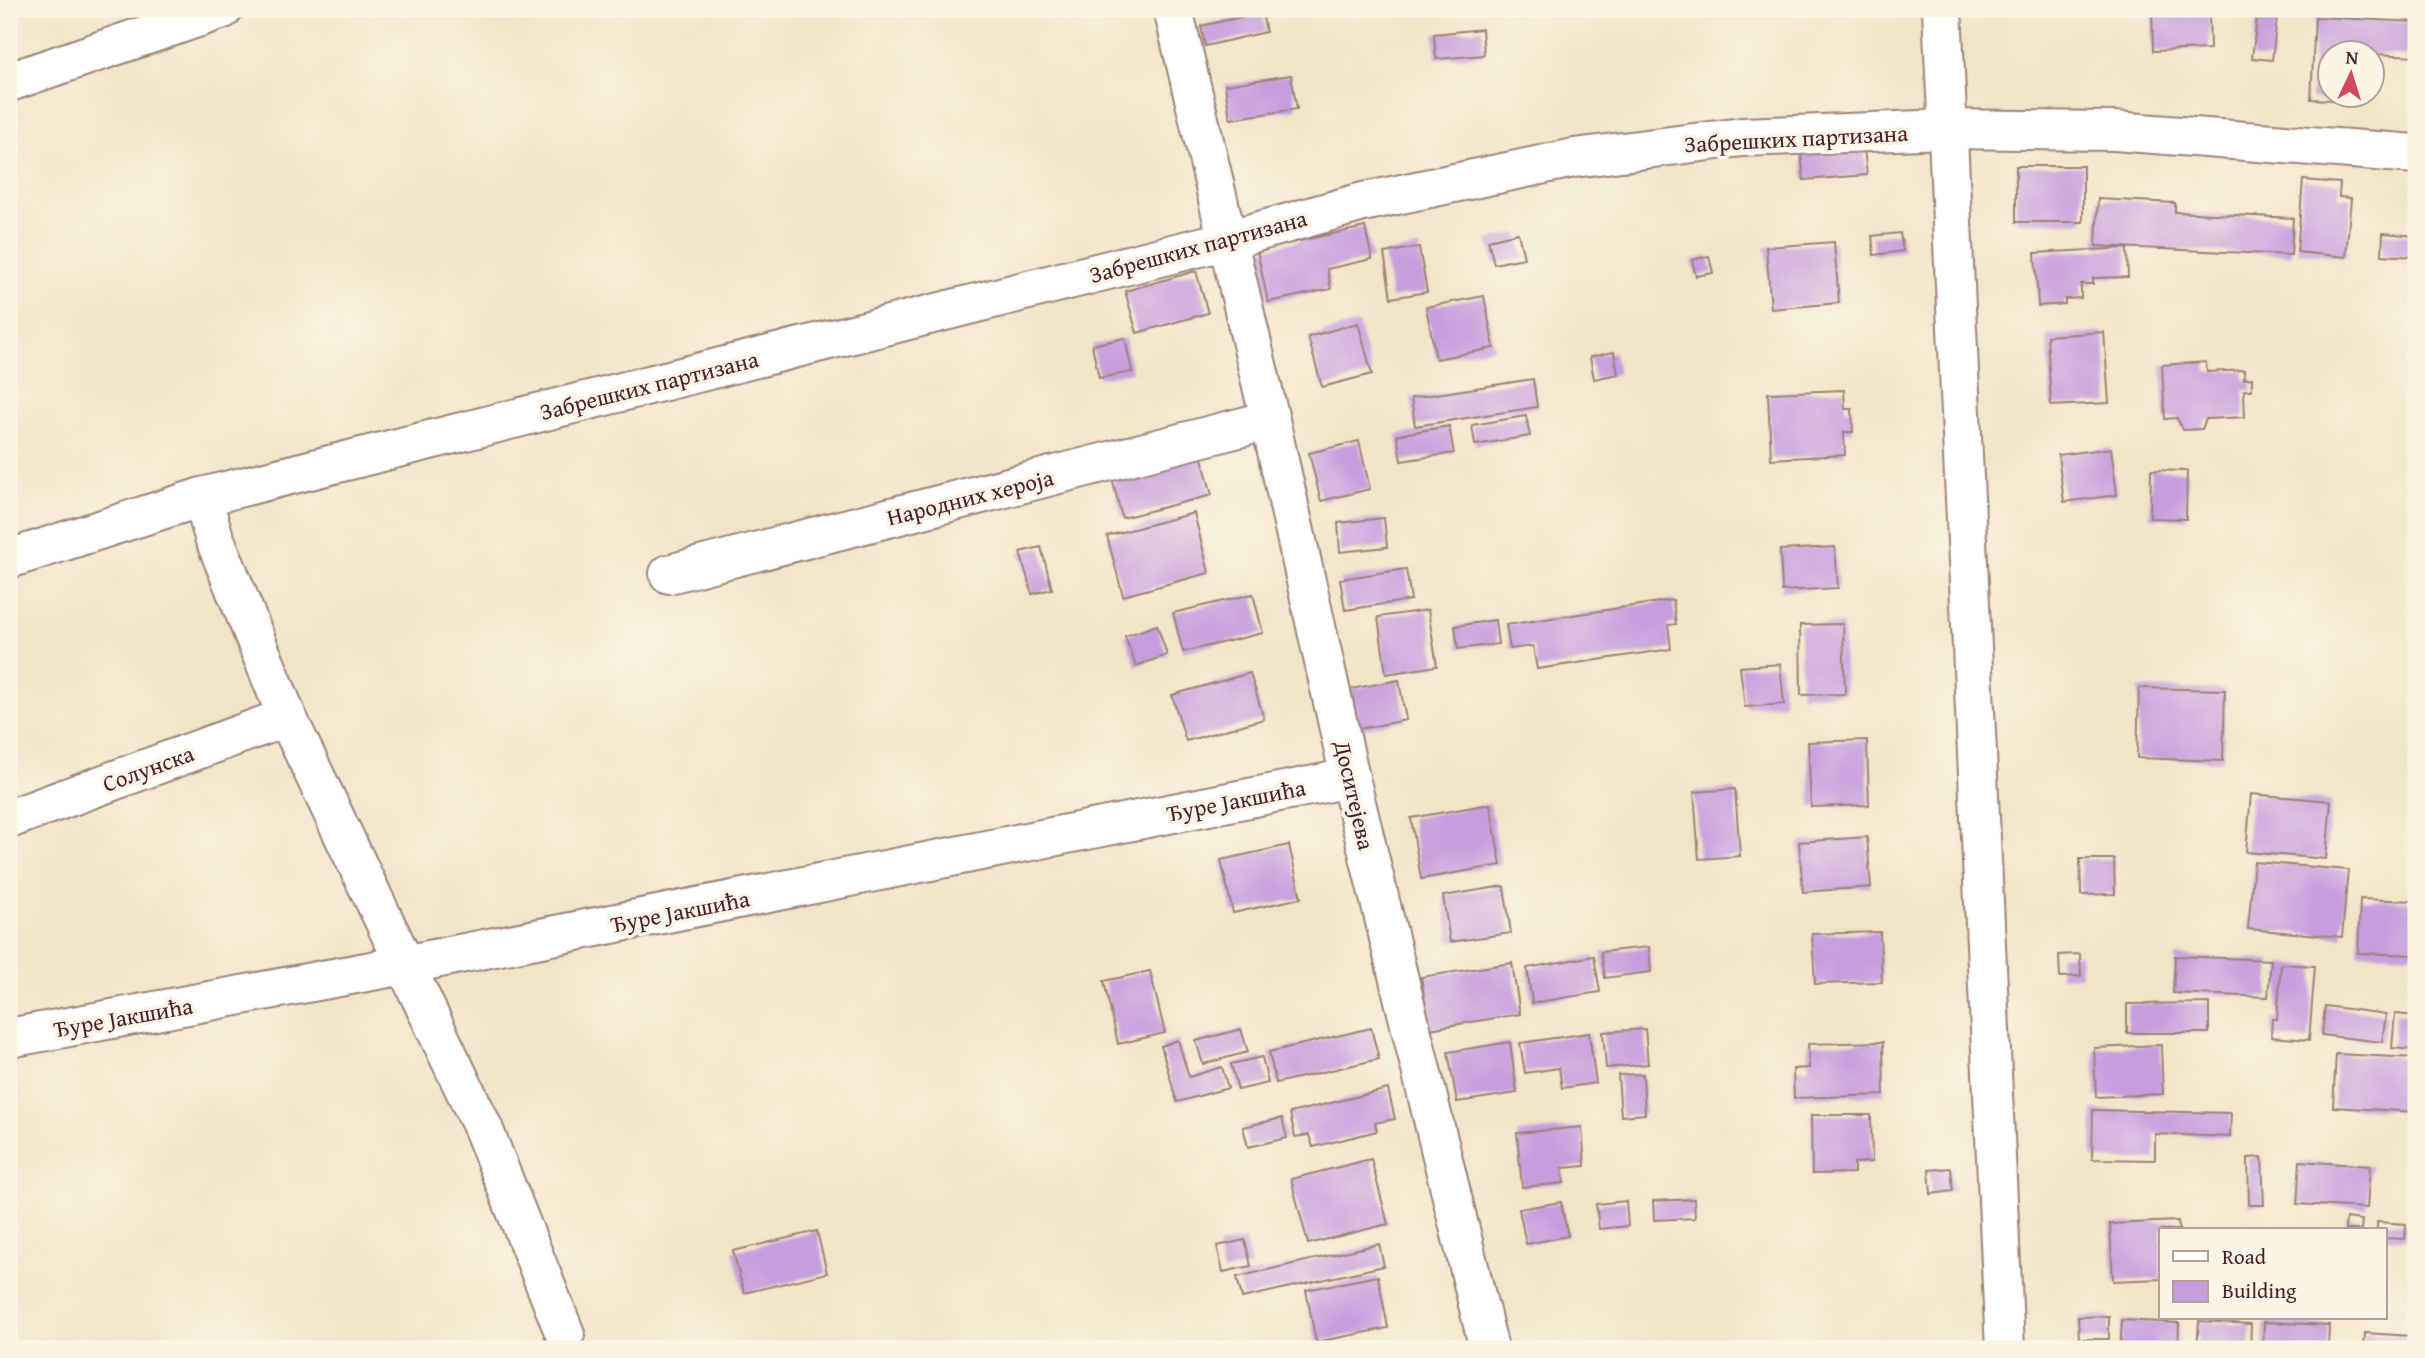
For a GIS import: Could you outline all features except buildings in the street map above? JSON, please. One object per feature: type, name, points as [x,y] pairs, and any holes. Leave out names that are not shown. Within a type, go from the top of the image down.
[{"type":"street","points":[[9,82],[223,9]]},
{"type":"street","name":"Доситејева","points":[[1173,9],[1270,420],[1350,778],[1489,1349]]},
{"type":"street","points":[[1942,9],[2005,1349]]},
{"type":"street","name":"Забрешких партизана","points":[[9,559],[202,497],[1228,240],[1363,202],[1574,158],[1742,137],[1946,130],[2115,131],[2416,155]]},
{"type":"street","name":"Народних хероја","points":[[669,574],[1270,420]]},
{"type":"street","points":[[202,497],[214,537],[286,717],[483,1128],[565,1334]]},
{"type":"street","name":"Солунска","points":[[9,819],[286,717]]},
{"type":"street","name":"Ђуре Јакшића","points":[[9,1038],[404,965],[1350,778]]}]
